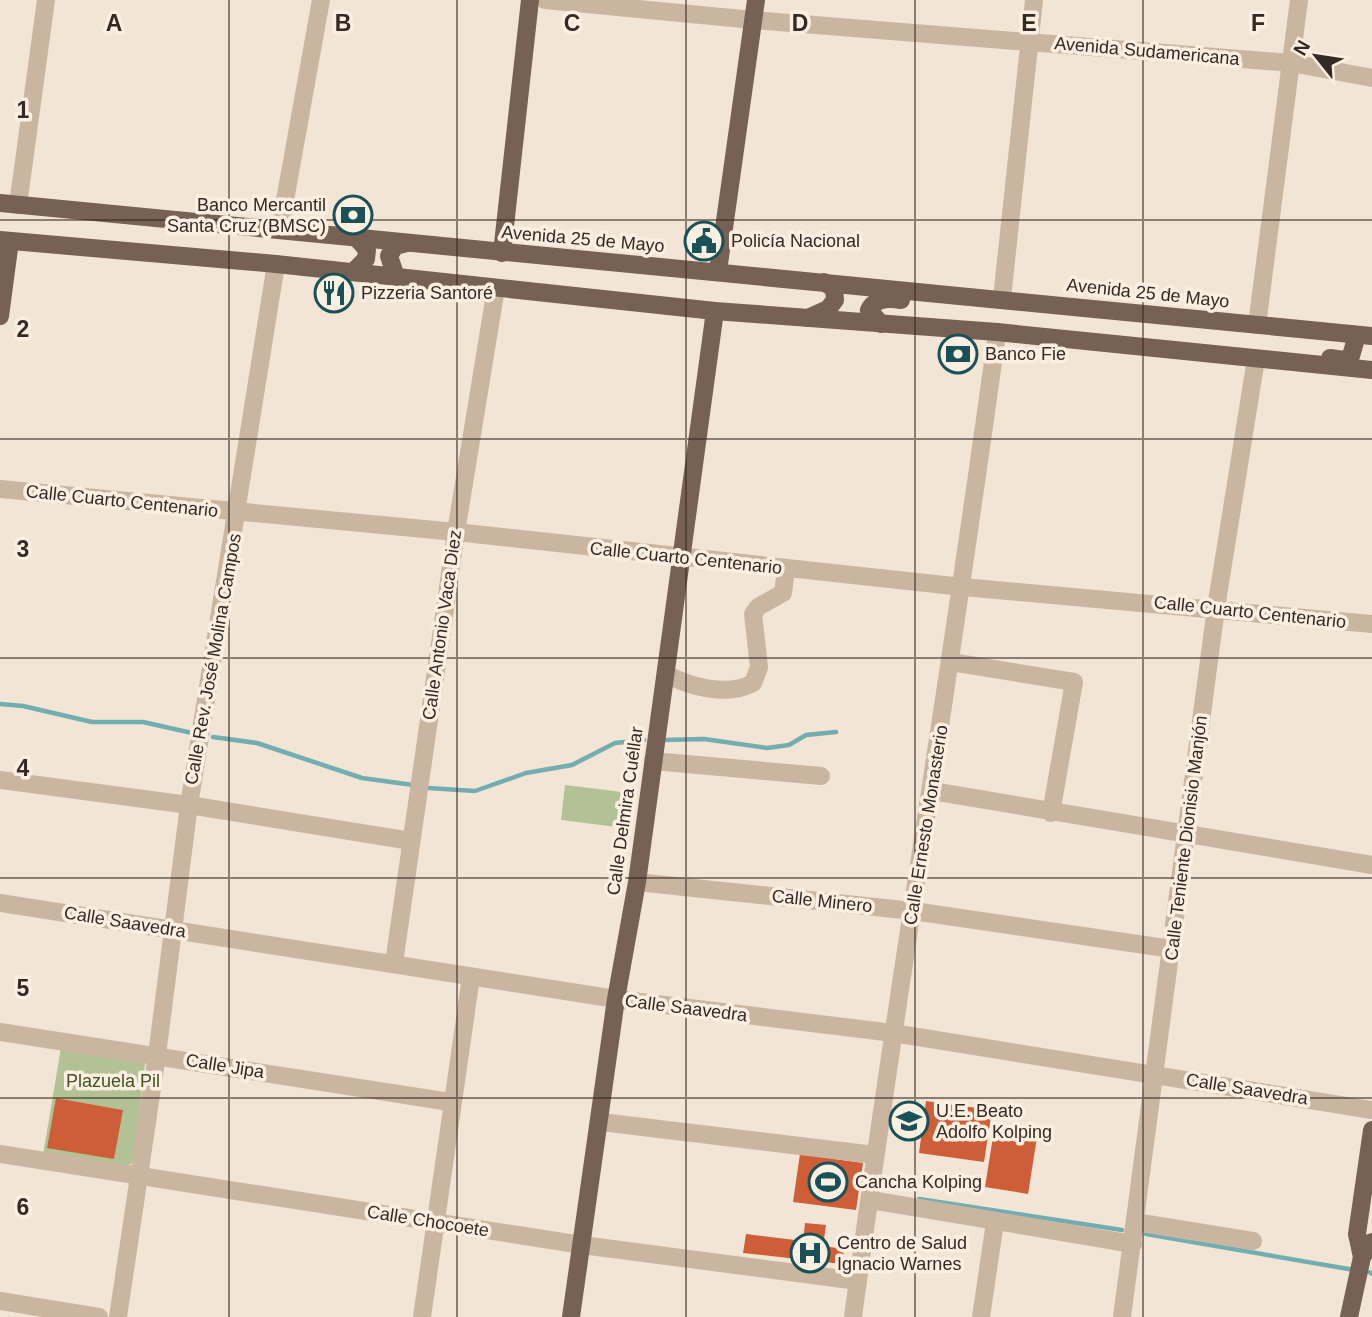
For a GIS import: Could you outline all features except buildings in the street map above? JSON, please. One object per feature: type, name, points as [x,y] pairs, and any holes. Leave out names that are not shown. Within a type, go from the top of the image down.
[{"type":"main road","points":[[502,253],[530,0]]},
{"type":"main road","points":[[718,271],[756,0]]},
{"type":"main road","name":"Avenida 25 de Mayo","points":[[9,204],[280,228],[502,253],[718,271],[943,296],[1002,299],[1372,336]]},
{"type":"main road","points":[[353,272],[366,259],[367,250],[356,237]]},
{"type":"main road","points":[[0,316],[5,241],[276,264],[715,311],[997,332],[1372,370]]},
{"type":"main road","points":[[396,277],[388,256],[395,246],[407,243]]},
{"type":"main road","points":[[808,318],[828,309],[835,300],[834,289],[824,282]]},
{"type":"main road","points":[[881,324],[869,310],[878,300],[927,301],[943,296]]},
{"type":"main road","name":"Calle Delmira Cuéllar","points":[[571,1317],[601,1122],[616,999],[637,882],[715,311]]},
{"type":"main road","points":[[1290,362],[1299,355],[1344,360],[1355,349],[1351,334]]},
{"type":"main road","points":[[1349,1317],[1368,1253],[1357,1234],[1372,1130]]},
{"type":"street","points":[[9,204],[46,0]]},
{"type":"street","points":[[280,228],[321,0]]},
{"type":"street","name":"Avenida Sudamericana","points":[[545,0],[753,20],[1291,63],[1372,78]]},
{"type":"street","points":[[1002,299],[1027,41],[1034,0]]},
{"type":"street","points":[[1257,325],[1299,0]]},
{"type":"street","name":"Calle Rev. José Molina Campos","points":[[118,1317],[189,805],[276,264]]},
{"type":"street","name":"Calle Antonio Vaca Diez","points":[[394,963],[456,532],[496,288]]},
{"type":"street","name":"Calle Ernesto Monasterio","points":[[853,1317],[893,1033],[963,587],[997,332]]},
{"type":"street","name":"Calle Teniente Dionisio Manjón","points":[[1122,1317],[1216,608],[1256,359]]},
{"type":"street","name":"Calle Cuarto Centenario","points":[[0,489],[456,532],[963,587],[1372,624]]},
{"type":"street","points":[[666,674],[686,685],[701,688],[744,688],[753,683],[759,667],[754,614],[758,607],[783,593],[786,569]]},
{"type":"street","points":[[951,663],[1074,682],[1052,813]]},
{"type":"street","points":[[653,761],[821,776]]},
{"type":"street","points":[[0,780],[189,805],[411,841]]},
{"type":"street","points":[[932,791],[1372,865]]},
{"type":"street","name":"Calle Minero","points":[[637,882],[914,911],[1172,949]]},
{"type":"street","name":"Calle Saavedra","points":[[0,903],[616,999],[893,1033],[1372,1110]]},
{"type":"street","points":[[422,1317],[450,1101],[471,977]]},
{"type":"street","name":"Calle Jipa","points":[[0,1032],[450,1101]]},
{"type":"street","points":[[601,1122],[875,1155]]},
{"type":"street","name":"Calle Chocoete","points":[[0,1154],[582,1245],[858,1281]]},
{"type":"street","points":[[871,1200],[1132,1244]]},
{"type":"street","points":[[981,1317],[995,1222]]},
{"type":"street","points":[[1135,1222],[1253,1241]]},
{"type":"street","points":[[0,1301],[99,1317]]},
{"type":"green space","points":[[565,785],[630,793],[625,828],[561,820]]},
{"type":"green space","name":"Plazuela Pil","points":[[61,1048],[134,1057],[145,1064],[135,1155],[131,1164],[125,1166],[43,1155]],"holes":[[[57,1098],[122,1110],[114,1159]]]},
{"type":"waterway","points":[[0,704],[23,706],[92,722],[143,722],[192,733]]},
{"type":"waterway","points":[[664,740],[704,739],[767,748],[789,745],[806,735],[836,732]]},
{"type":"waterway","points":[[213,737],[257,743],[362,778],[413,785]]},
{"type":"waterway","points":[[428,788],[475,791],[526,773],[572,765],[615,743],[644,740]]},
{"type":"waterway","points":[[919,1199],[1122,1230]]},
{"type":"waterway","points":[[1146,1234],[1354,1270]]},
{"type":"place","name":"Banco Mercantil Santa Cruz (BMSC)","points":[[353,215]]},
{"type":"place","name":"Policía Nacional","points":[[704,241]]},
{"type":"place","name":"Pizzeria Santoré","points":[[334,293]]},
{"type":"place","name":"Banco Fie","points":[[958,354]]},
{"type":"place","name":"U.E. Beato Adolfo Kolping","points":[[909,1121]]},
{"type":"place","name":"Cancha Kolping","points":[[828,1182]]},
{"type":"place","name":"Centro de Salud Ignacio Warnes","points":[[810,1253]]}]
